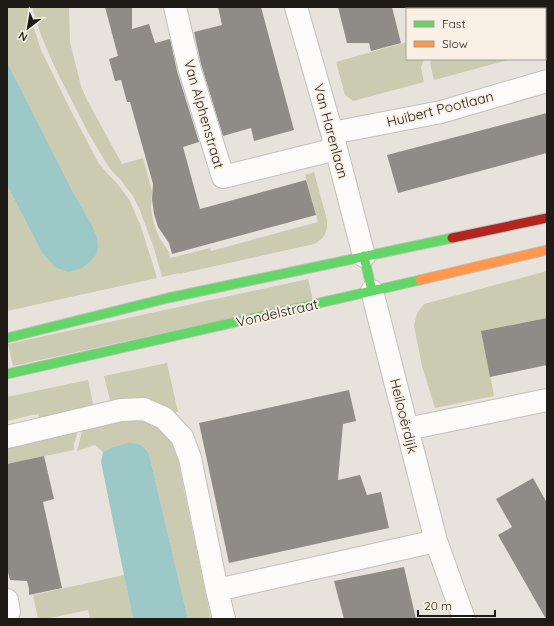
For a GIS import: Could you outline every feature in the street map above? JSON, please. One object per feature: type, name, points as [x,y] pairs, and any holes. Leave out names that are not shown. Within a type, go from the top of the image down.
[{"type":"street","name":"Van Alphenstraat","points":[[175,7],[189,67],[223,177],[334,141]]},
{"type":"street","name":"Van Harenlaan","points":[[296,7],[334,141],[364,256]]},
{"type":"street","name":"Huibert Pootlaan","points":[[334,141],[547,81]]},
{"type":"street","points":[[7,338],[168,298],[547,218]]},
{"type":"street","name":"Vondelstraat","points":[[7,374],[547,250]]},
{"type":"street","points":[[364,256],[372,291]]},
{"type":"street","name":"Heilooërdijk","points":[[372,291],[436,541],[464,619]]},
{"type":"street","points":[[407,428],[547,400]]},
{"type":"street","points":[[7,437],[122,410],[144,409],[164,418],[182,437],[190,458],[224,619]]},
{"type":"street","points":[[217,590],[436,541]]},
{"type":"green space","points":[[7,7],[27,7],[41,50],[98,162],[130,201],[141,227],[157,278],[7,311],[7,185],[41,251],[82,268],[95,256],[91,223],[74,194],[7,62]]},
{"type":"green space","points":[[32,7],[69,7],[70,42],[81,86],[87,100],[122,164],[143,158],[152,191],[151,209],[154,224],[160,239],[169,252],[170,258],[210,248],[211,251],[318,222],[305,175],[314,172],[327,220],[327,228],[323,237],[314,244],[162,277],[154,248],[139,208],[133,196],[110,169],[90,136],[55,68],[41,35]]},
{"type":"green space","points":[[547,7],[547,48],[546,8],[418,8]]},
{"type":"green space","points":[[406,42],[406,60],[424,60],[421,67],[424,82],[353,101],[345,95],[336,62]]},
{"type":"green space","points":[[432,60],[508,60],[434,80],[430,63]]},
{"type":"green space","points":[[547,271],[547,318],[482,331],[494,396],[435,408],[422,366],[414,326],[417,313],[424,304]]},
{"type":"green space","points":[[308,279],[313,300],[13,366],[8,344]]},
{"type":"green space","points":[[167,363],[178,412],[166,414],[111,404],[104,376]]},
{"type":"green space","points":[[88,380],[94,408],[40,418],[38,414],[7,421],[7,397]]},
{"type":"green space","points":[[135,415],[169,430],[184,460],[179,466],[211,619],[188,619],[149,454],[145,448],[111,448],[103,452],[95,445],[77,451],[83,428]]},
{"type":"green space","points":[[77,430],[74,450],[7,464],[7,445]]},
{"type":"green space","points":[[124,575],[133,619],[90,619],[88,610],[45,619],[38,619],[33,595]]},
{"type":"water","points":[[7,62],[74,194],[91,223],[97,238],[98,250],[95,256],[82,268],[68,272],[55,267],[41,251],[7,185]]},
{"type":"water","points":[[128,443],[140,445],[145,448],[149,454],[188,619],[133,619],[101,462],[103,452]]},
{"type":"building","points":[[105,7],[132,7],[132,29],[149,24],[155,43],[170,39],[177,71],[199,142],[183,147],[200,209],[306,180],[316,215],[172,254],[169,243],[158,227],[154,214],[152,199],[153,184],[130,102],[127,102],[121,80],[115,81],[109,59],[118,56]]},
{"type":"building","points":[[218,7],[261,7],[294,130],[254,141],[251,128],[223,136],[201,64],[194,32],[222,25]]},
{"type":"building","points":[[338,7],[392,7],[401,43],[371,51],[369,43],[347,43]]},
{"type":"building","points":[[547,113],[547,153],[398,193],[387,155]]},
{"type":"building","points":[[547,318],[547,365],[490,377],[481,331]]},
{"type":"building","points":[[349,390],[356,421],[343,424],[338,480],[360,475],[367,495],[381,492],[389,528],[229,563],[199,423]]},
{"type":"building","points":[[44,456],[54,499],[43,502],[62,588],[29,595],[27,581],[10,580],[7,568],[7,464]]},
{"type":"building","points":[[533,478],[547,503],[547,619],[498,535],[512,527],[496,499]]},
{"type":"building","points":[[404,567],[416,619],[344,619],[334,581]]},
{"type":"traffic: fast","points":[[7,338],[168,298],[452,238]]},
{"type":"traffic: fast","points":[[364,256],[372,291]]},
{"type":"traffic: fast","points":[[7,374],[420,280]]},
{"type":"traffic: slow","points":[[420,280],[547,250]]},
{"type":"traffic: jam","points":[[452,238],[547,218]]}]
